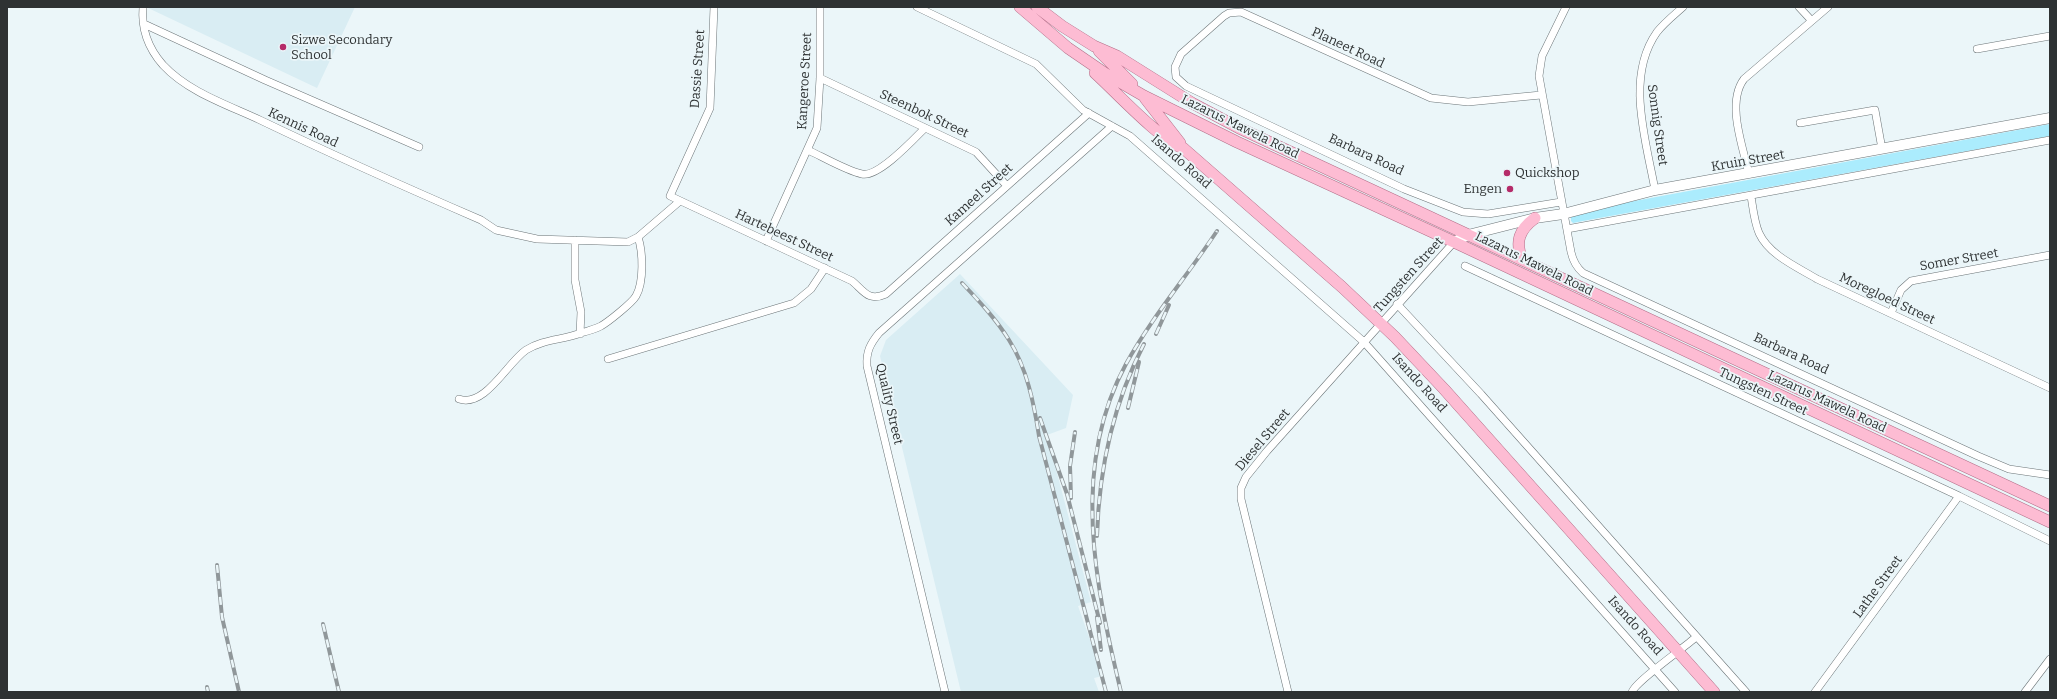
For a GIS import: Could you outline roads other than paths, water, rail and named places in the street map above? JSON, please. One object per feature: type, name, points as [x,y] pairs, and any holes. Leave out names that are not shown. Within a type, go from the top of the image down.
[{"type":"main road","name":"Lazarus Mawela Road","points":[[1020,7],[1068,48],[1106,74],[1144,96],[1237,142],[1454,242],[2050,522]]},
{"type":"main road","name":"Lazarus Mawela Road","points":[[1037,7],[1062,26],[1094,46],[1117,56],[1192,103],[1239,128],[2050,506]]},
{"type":"main road","points":[[1094,46],[1144,96]]},
{"type":"main road","name":"Isando Road","points":[[1068,48],[1145,119],[1173,143],[1183,148]]},
{"type":"main road","name":"Isando Road","points":[[1144,96],[1183,148],[1381,323],[1444,389],[1714,692]]},
{"type":"main road","name":"Kruin Street","points":[[1454,242],[1468,235],[1535,218],[1563,214],[1655,190],[2050,118]]},
{"type":"main road","points":[[1522,260],[1519,249],[1519,235],[1524,227],[1535,218]]},
{"type":"street","name":"Kennis Road","points":[[143,7],[146,39],[153,52],[172,73],[191,87],[359,168],[481,220],[496,230],[537,239],[574,240]]},
{"type":"street","name":"Dassie Street","points":[[670,196],[710,108],[714,7]]},
{"type":"street","name":"Kangeroe Street","points":[[766,241],[817,128],[820,78],[820,7]]},
{"type":"street","name":"Isando Road","points":[[916,7],[1036,64],[1076,105],[1089,114],[1130,136],[1364,342],[1675,692]]},
{"type":"street","name":"Barbara Road","points":[[1566,7],[1539,66],[1541,95],[1572,259],[1583,273],[1993,463],[2015,471],[2050,475]]},
{"type":"street","name":"Sonnig Street","points":[[1655,190],[1639,94],[1639,75],[1645,54],[1656,34],[1683,7]]},
{"type":"street","points":[[1799,7],[1811,20]]},
{"type":"street","points":[[1749,174],[1736,114],[1738,89],[1744,79],[1828,7]]},
{"type":"street","name":"Planeet Road","points":[[1174,72],[1176,60],[1181,54],[1214,24],[1229,13],[1241,12],[1431,98],[1468,102],[1541,95]]},
{"type":"street","points":[[144,24],[419,147]]},
{"type":"street","points":[[1977,49],[2050,36]]},
{"type":"street","name":"Barbara Road","points":[[1174,72],[1179,81],[1186,86],[1404,189],[1463,212],[1488,214],[1561,202]]},
{"type":"street","name":"Steenbok Street","points":[[820,78],[976,152],[1007,186]]},
{"type":"street","points":[[1800,123],[1875,110],[1882,149]]},
{"type":"street","name":"Kameel Street","points":[[886,294],[1089,114]]},
{"type":"street","name":"Quality Street","points":[[945,692],[867,366],[868,352],[873,340],[879,333],[1112,126]]},
{"type":"street","points":[[808,150],[866,175],[882,167],[925,128]]},
{"type":"street","points":[[1567,229],[2050,140]]},
{"type":"street","name":"Hartebeest Street","points":[[670,196],[680,202],[852,281],[872,297],[886,294]]},
{"type":"street","name":"Moregloed Street","points":[[1751,196],[1759,232],[1767,246],[1775,253],[1817,279],[2050,388]]},
{"type":"street","points":[[580,334],[581,312],[575,280],[574,240],[628,242],[638,237],[680,202]]},
{"type":"street","points":[[459,398],[466,401],[472,400],[483,393],[525,351],[534,345],[580,334],[601,326],[635,297],[642,259],[642,250],[638,237]]},
{"type":"street","name":"Tungsten Street","points":[[1381,323],[1454,242]]},
{"type":"street","name":"Somer Street","points":[[1891,314],[1901,290],[1911,281],[2050,255]]},
{"type":"street","name":"Tungsten Street","points":[[1465,266],[1960,496],[2050,541]]},
{"type":"street","points":[[608,360],[794,302],[811,289],[825,268]]},
{"type":"street","points":[[1398,304],[1481,394],[1746,692]]},
{"type":"street","name":"Diesel Street","points":[[1288,692],[1241,499],[1241,488],[1249,472],[1381,323]]},
{"type":"street","name":"Lathe Street","points":[[1815,692],[1960,496]]},
{"type":"street","points":[[1632,692],[1636,684],[1679,652],[1696,637]]},
{"type":"street","points":[[2025,692],[2050,659]]},
{"type":"railway","points":[[1121,692],[1111,651],[1096,568],[1093,526],[1093,485],[1098,444],[1109,403],[1126,364],[1158,313],[1217,231]]},
{"type":"railway","points":[[962,283],[999,325],[1021,362],[1029,386],[1039,436],[1106,692]]},
{"type":"railway","points":[[1156,334],[1169,305]]},
{"type":"railway","points":[[1097,536],[1101,486],[1110,437],[1124,390],[1144,344]]},
{"type":"railway","points":[[1128,408],[1139,362]]},
{"type":"railway","points":[[1040,418],[1067,494],[1100,623]]},
{"type":"railway","points":[[1071,498],[1070,466],[1075,432]]},
{"type":"railway","points":[[217,565],[222,617],[239,692]]},
{"type":"railway","points":[[1097,617],[1101,650]]},
{"type":"railway","points":[[323,624],[339,692]]},
{"type":"railway","points":[[207,687],[208,692]]},
{"type":"place","name":"Sizwe Secondary School","points":[[283,47]]},
{"type":"place","name":"Quickshop","points":[[1507,173]]},
{"type":"place","name":"Engen","points":[[1510,189]]}]
